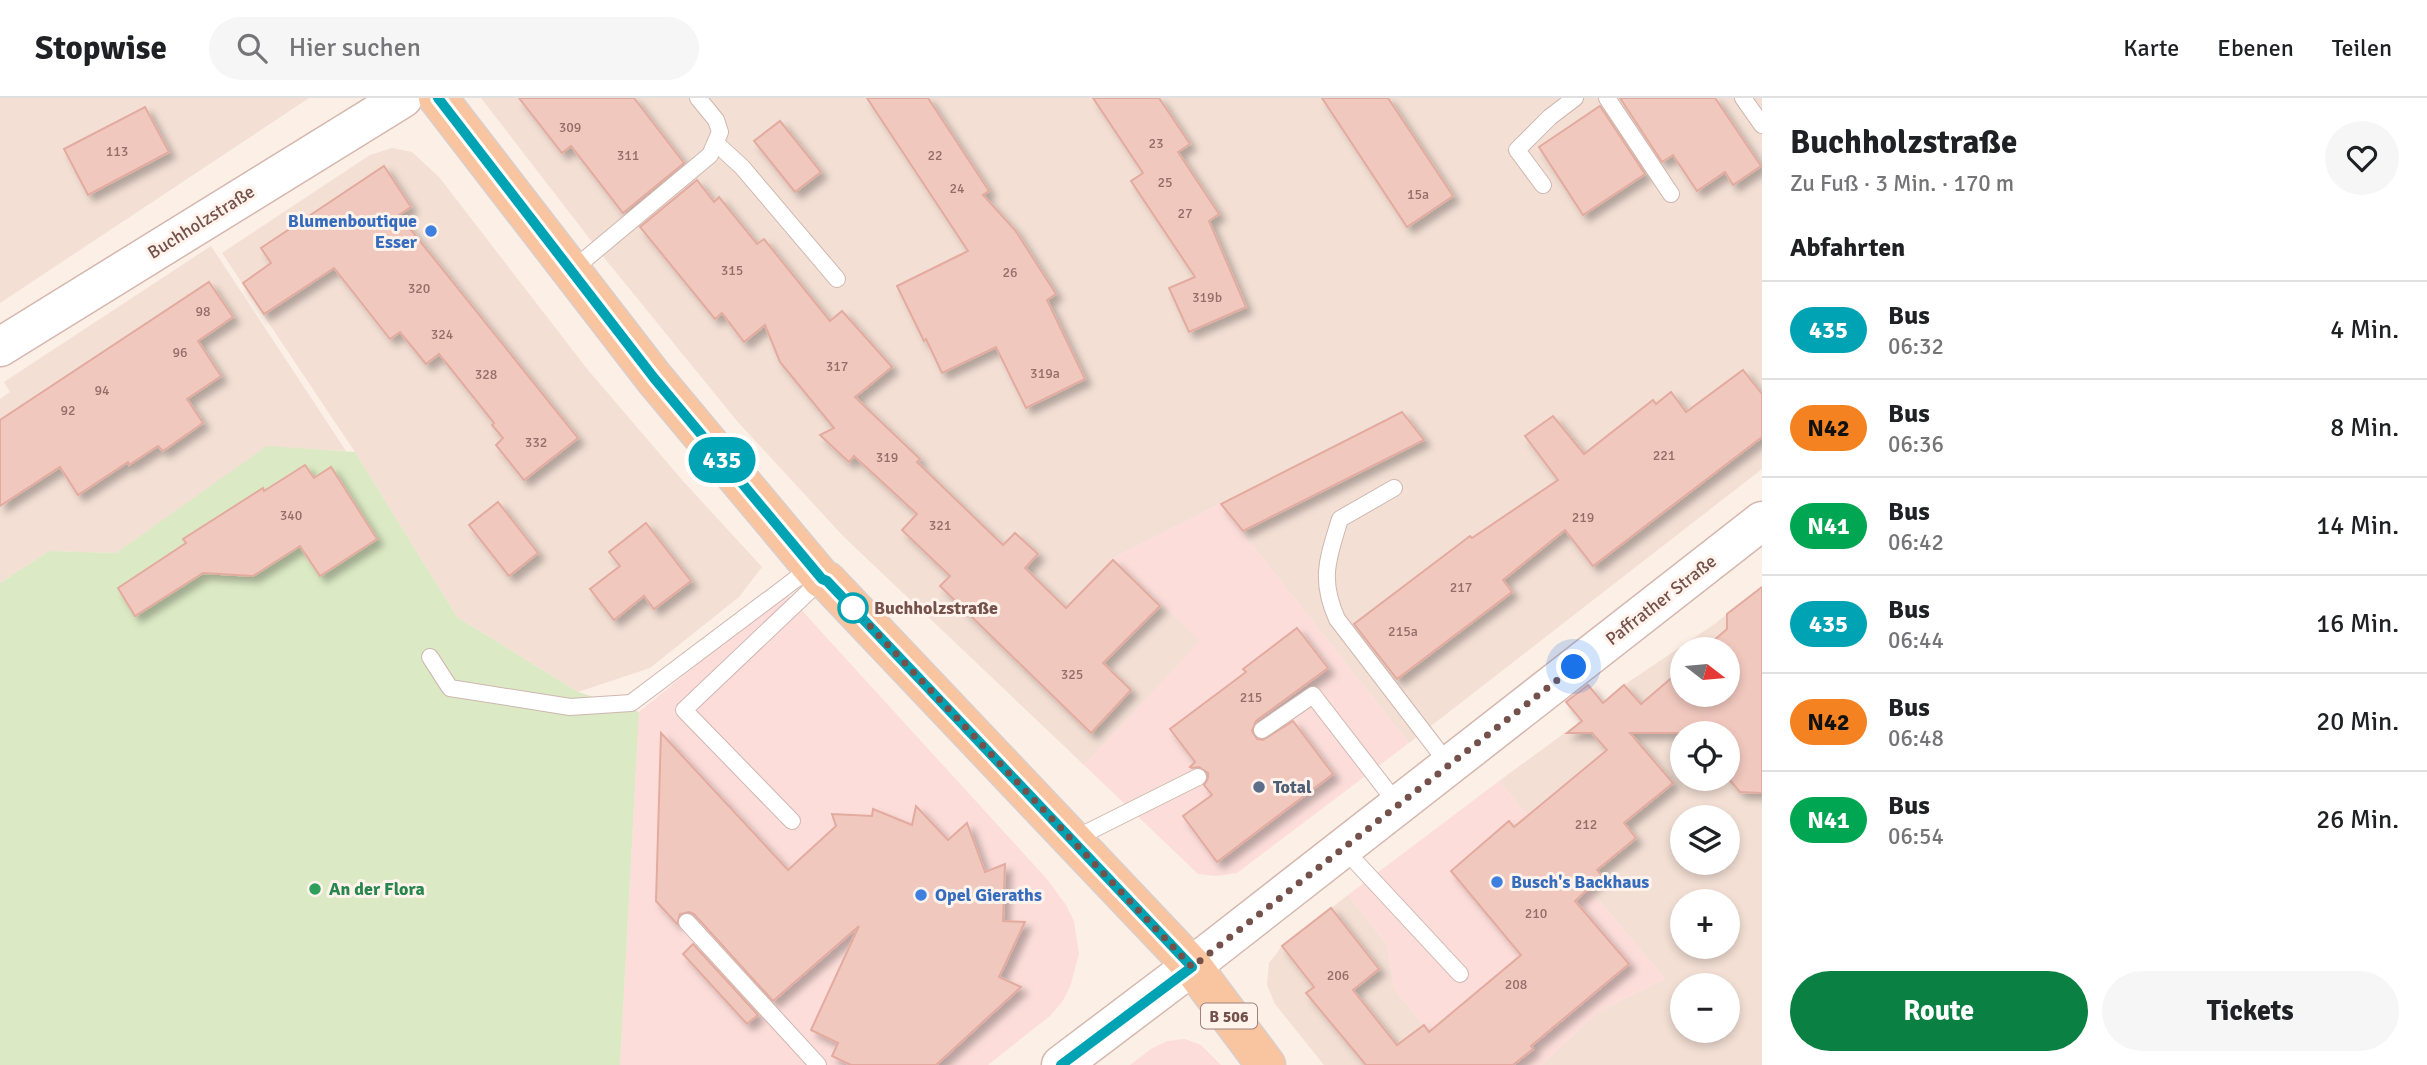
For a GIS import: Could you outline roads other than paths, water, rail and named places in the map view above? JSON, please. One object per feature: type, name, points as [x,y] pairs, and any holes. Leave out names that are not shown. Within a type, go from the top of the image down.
[{"type":"main road","name":"Buchholzstraße","points":[[0,347],[403,98]]},
{"type":"main road","name":"B 506","points":[[438,98],[654,378],[817,573],[1192,967],[1266,1065]]},
{"type":"main road","name":"Paffrather Straße","points":[[1061,1065],[1192,967],[1762,521]]},
{"type":"lane","points":[[571,271],[710,155],[720,132],[716,120],[698,98]]},
{"type":"lane","points":[[1543,186],[1517,150],[1550,117],[1575,98]]},
{"type":"lane","points":[[1607,98],[1671,194]]},
{"type":"lane","points":[[1743,98],[1762,125]]},
{"type":"lane","points":[[717,144],[742,167],[837,279]]},
{"type":"lane","points":[[1394,488],[1340,519],[1325,575],[1329,603],[1337,619],[1449,765]]},
{"type":"lane","points":[[430,657],[450,688],[570,707],[631,704],[817,573]]},
{"type":"lane","points":[[792,821],[684,710],[817,573]]},
{"type":"lane","points":[[1262,730],[1313,695],[1398,805]]},
{"type":"lane","points":[[1072,840],[1198,777]]},
{"type":"lane","points":[[1343,848],[1460,974]]},
{"type":"lane","points":[[687,922],[818,1065]]},
{"type":"place","name":"Blumenboutique Esser","points":[[431,231]]},
{"type":"place","name":"Buchholzstraße","points":[[853,608]]},
{"type":"place","name":"Total","points":[[1259,787]]},
{"type":"place","name":"Busch's Backhaus","points":[[1497,882]]},
{"type":"place","name":"An der Flora","points":[[315,889]]},
{"type":"place","name":"Opel Gieraths","points":[[921,895]]}]
